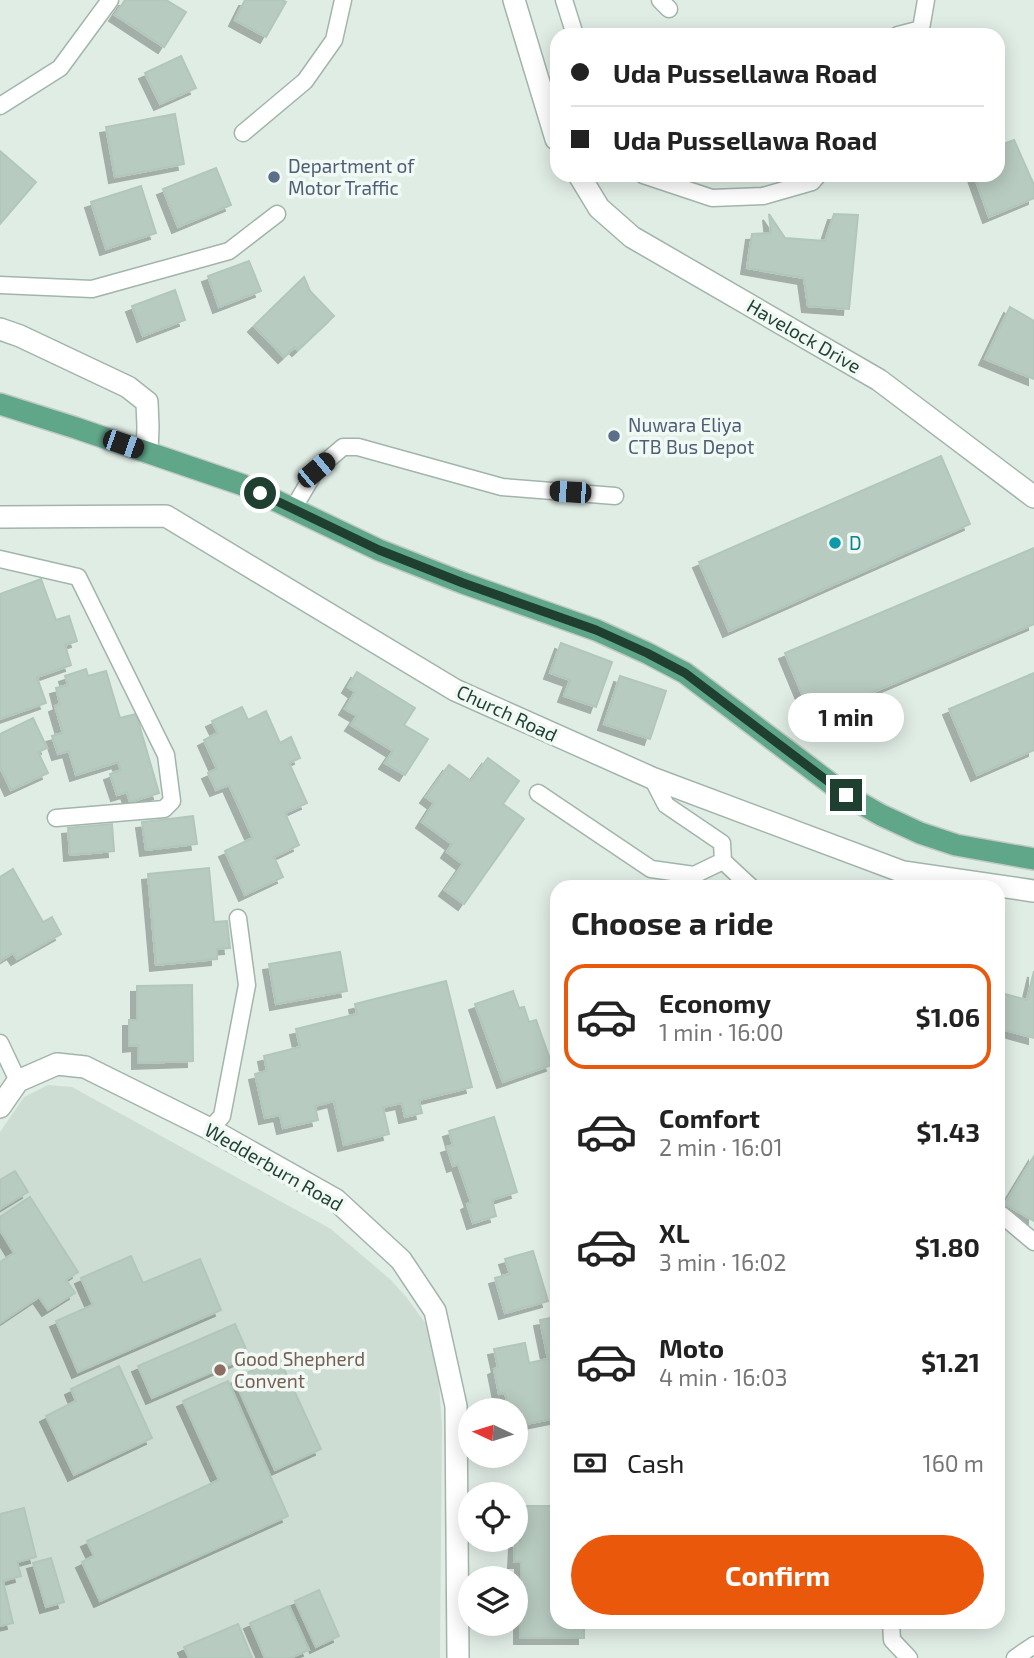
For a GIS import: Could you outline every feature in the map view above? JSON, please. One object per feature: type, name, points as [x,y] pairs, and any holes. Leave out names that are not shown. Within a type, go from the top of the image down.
[{"type":"main road","points":[[0,404],[243,485],[379,550],[596,630],[685,673],[812,771],[881,815],[920,833],[956,845],[1034,859]]},
{"type":"street","points":[[514,0],[550,119]]},
{"type":"street","name":"Havelock Drive","points":[[583,182],[598,208],[632,237],[879,380],[1034,497]]},
{"type":"street","points":[[0,328],[128,387],[147,402],[147,452]]},
{"type":"street","name":"Church Road","points":[[0,517],[166,516],[455,690],[652,778],[902,872],[958,880]]},
{"type":"street","name":"Church Road","points":[[1005,887],[1034,891]]},
{"type":"street","name":"Wedderburn Road","points":[[18,1080],[57,1064],[85,1067],[211,1129],[336,1200],[401,1260],[435,1311],[456,1406],[458,1658]]},
{"type":"street","points":[[0,1107],[18,1080]]},
{"type":"lane","points":[[0,106],[60,68],[110,0]]},
{"type":"lane","points":[[243,133],[305,81],[334,40],[344,0]]},
{"type":"lane","points":[[564,0],[573,28]]},
{"type":"lane","points":[[921,28],[926,0]]},
{"type":"lane","points":[[664,182],[712,198],[764,196],[812,182]]},
{"type":"lane","points":[[0,285],[92,289],[229,251],[277,214]]},
{"type":"lane","points":[[293,509],[316,470],[342,447],[358,447],[502,487],[615,496]]},
{"type":"lane","points":[[0,559],[78,578],[166,755],[172,801],[164,809],[56,818]]},
{"type":"lane","points":[[652,778],[666,805],[722,842],[723,861],[743,880]]},
{"type":"lane","points":[[538,793],[650,870],[694,875],[723,861]]},
{"type":"lane","points":[[211,1129],[222,1116],[247,985],[238,918]]},
{"type":"lane","points":[[0,1042],[18,1080]]},
{"type":"lane","points":[[1005,1218],[1034,1242]]},
{"type":"lane","points":[[891,1629],[892,1640],[909,1658]]},
{"type":"lane","points":[[1015,1658],[1034,1645]]},
{"type":"shaded area","name":"Good Shepherd Convent","points":[[48,1085],[72,1087],[331,1229],[391,1280],[426,1324],[437,1352],[442,1427],[440,1658],[0,1658],[0,1132],[24,1097]]},
{"type":"building","points":[[125,0],[166,0],[186,12],[164,47],[115,15]]},
{"type":"building","points":[[245,0],[286,2],[266,37],[235,20]]},
{"type":"building","points":[[181,56],[196,88],[160,104],[145,73]]},
{"type":"building","points":[[175,114],[184,164],[115,177],[106,127]]},
{"type":"building","points":[[1014,140],[1034,185],[1034,198],[989,217],[976,182],[1005,182],[1005,143]]},
{"type":"building","points":[[0,151],[36,182],[0,224]]},
{"type":"building","points":[[216,168],[231,205],[178,227],[163,189]]},
{"type":"building","points":[[141,186],[156,233],[106,249],[91,202]]},
{"type":"building","points":[[769,214],[785,238],[825,241],[834,214],[858,215],[849,309],[808,306],[804,278],[747,268],[752,234],[771,233]]},
{"type":"building","points":[[249,261],[261,291],[219,307],[208,276]]},
{"type":"building","points":[[304,277],[310,291],[334,316],[298,350],[295,347],[284,357],[254,326]]},
{"type":"building","points":[[175,290],[185,320],[143,336],[132,306]]},
{"type":"building","points":[[1010,307],[1034,321],[1034,379],[985,359]]},
{"type":"building","name":"D","points":[[941,456],[970,524],[729,631],[699,562]]},
{"type":"building","points":[[1034,548],[1034,624],[812,718],[785,653]]},
{"type":"building","points":[[41,579],[56,620],[69,616],[77,641],[65,645],[71,665],[37,677],[46,703],[0,719],[0,594]]},
{"type":"building","points":[[561,643],[612,662],[596,707],[564,696],[570,680],[550,673]]},
{"type":"building","points":[[86,669],[88,676],[106,671],[120,718],[136,714],[159,793],[130,802],[127,792],[117,795],[110,774],[121,770],[118,762],[76,775],[69,751],[58,754],[52,736],[63,733],[55,706],[60,704],[56,688],[68,685],[65,676]]},
{"type":"building","points":[[357,672],[415,708],[404,725],[428,739],[405,775],[385,763],[393,751],[351,725],[357,716],[345,709],[355,692],[348,687]]},
{"type":"building","points":[[1034,673],[1034,750],[977,775],[949,709]]},
{"type":"building","points":[[620,676],[666,691],[650,739],[604,724]]},
{"type":"building","points":[[242,707],[248,720],[266,711],[280,743],[291,737],[300,758],[289,763],[307,803],[285,813],[299,845],[274,857],[283,877],[245,895],[225,851],[253,838],[229,785],[216,790],[208,773],[217,769],[204,740],[218,733],[212,721]]},
{"type":"building","points":[[33,718],[47,748],[38,752],[48,773],[11,790],[0,767],[0,734]]},
{"type":"building","points":[[488,758],[519,781],[503,804],[524,819],[464,904],[445,890],[463,864],[447,852],[452,844],[422,822],[434,803],[426,797],[449,765],[471,781]]},
{"type":"building","points":[[193,816],[197,844],[146,850],[142,822]]},
{"type":"building","points":[[112,824],[114,851],[70,855],[68,828]]},
{"type":"building","points":[[209,868],[214,922],[227,921],[230,948],[217,949],[217,959],[156,965],[148,874]]},
{"type":"building","points":[[13,869],[43,922],[52,917],[61,934],[17,959],[13,953],[0,961],[0,877]]},
{"type":"building","points":[[340,952],[347,991],[276,1004],[269,964]]},
{"type":"building","points":[[1034,971],[1034,1038],[1005,1030],[1005,994],[1027,1000]]},
{"type":"building","points":[[446,981],[472,1087],[419,1100],[422,1113],[405,1117],[402,1103],[383,1107],[389,1134],[344,1145],[334,1101],[315,1106],[318,1120],[283,1128],[280,1115],[265,1118],[255,1074],[267,1071],[264,1056],[300,1047],[296,1029],[357,1014],[355,1004]]},
{"type":"building","points":[[192,985],[193,1061],[138,1063],[138,1045],[129,1046],[129,1020],[137,1020],[137,986]]},
{"type":"building","points":[[513,991],[519,1008],[524,1007],[529,1022],[536,1020],[550,1066],[503,1082],[475,1004]]},
{"type":"building","points":[[494,1117],[517,1192],[492,1200],[496,1216],[473,1223],[467,1204],[471,1202],[458,1164],[453,1166],[447,1147],[453,1145],[449,1131]]},
{"type":"building","points":[[1034,1156],[1034,1221],[1005,1204]]},
{"type":"building","points":[[15,1171],[28,1192],[0,1209],[0,1180]]},
{"type":"building","points":[[30,1197],[78,1272],[66,1280],[75,1293],[48,1310],[39,1297],[0,1323],[0,1262],[14,1253],[0,1230],[0,1217]]},
{"type":"building","points":[[533,1251],[548,1301],[505,1313],[495,1278],[510,1274],[505,1259]]},
{"type":"building","points":[[131,1256],[143,1283],[200,1259],[221,1310],[78,1372],[56,1321],[93,1305],[81,1278]]},
{"type":"building","points":[[550,1318],[550,1419],[528,1424],[528,1398],[506,1398],[505,1393],[499,1394],[494,1369],[498,1367],[494,1349],[525,1343],[529,1363],[548,1359],[540,1320]]},
{"type":"building","points":[[235,1324],[249,1356],[152,1398],[138,1366]]},
{"type":"building","points":[[279,1358],[321,1449],[275,1470],[234,1379]]},
{"type":"building","points":[[119,1366],[152,1438],[74,1475],[46,1416],[76,1401],[71,1389]]},
{"type":"building","points":[[228,1381],[288,1516],[100,1601],[82,1562],[94,1556],[87,1541],[219,1480],[183,1401]]},
{"type":"building","points":[[528,1506],[550,1506],[550,1629],[584,1629],[584,1638],[520,1638],[528,1636],[528,1566],[514,1562],[514,1552],[528,1552]]},
{"type":"building","points":[[24,1508],[36,1557],[17,1562],[21,1576],[3,1581],[13,1623],[0,1626],[0,1514]]},
{"type":"building","points":[[51,1558],[64,1602],[46,1607],[33,1563]]},
{"type":"building","points":[[319,1590],[339,1636],[316,1647],[295,1601]]},
{"type":"building","points":[[289,1606],[309,1650],[290,1658],[265,1658],[250,1623]]},
{"type":"building","points":[[238,1624],[252,1658],[189,1658],[184,1647]]},
{"type":"place","name":"Department of Motor Traffic","points":[[274,177]]},
{"type":"place","name":"Nuwara Eliya CTB Bus Depot","points":[[614,436]]},
{"type":"place","name":"D","points":[[835,543]]},
{"type":"place","name":"Good Shepherd Convent","points":[[220,1370]]},
{"type":"route","points":[[260,493],[379,550],[596,630],[647,653],[685,673],[846,795]]}]
